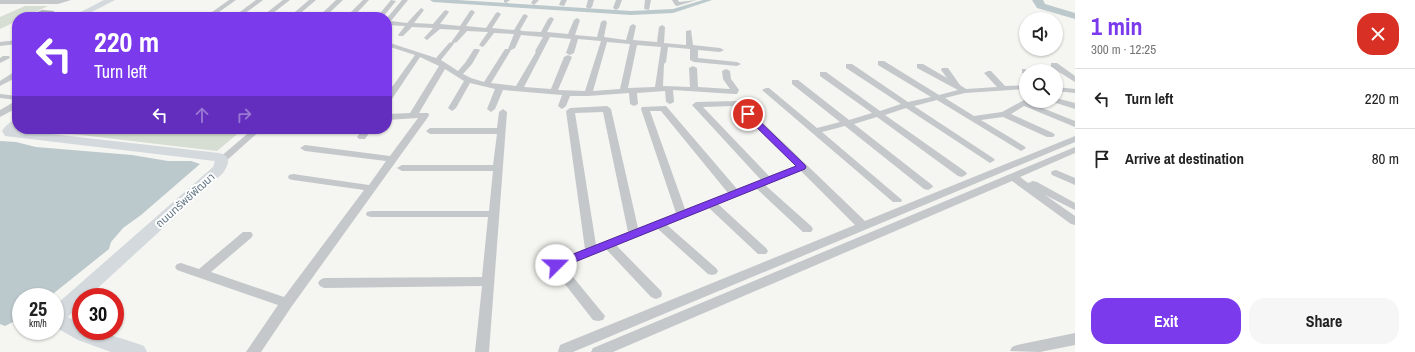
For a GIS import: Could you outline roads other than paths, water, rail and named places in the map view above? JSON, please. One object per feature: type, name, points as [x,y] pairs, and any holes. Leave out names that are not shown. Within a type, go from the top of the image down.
[{"type":"street","points":[[0,2],[58,2],[68,0]]},
{"type":"street","points":[[86,12],[111,0]]},
{"type":"street","points":[[215,12],[233,0]]},
{"type":"street","points":[[243,12],[260,0]]},
{"type":"street","points":[[271,12],[287,0]]},
{"type":"street","points":[[298,12],[313,0]]},
{"type":"street","points":[[326,12],[340,0]]},
{"type":"street","points":[[354,12],[366,0]]},
{"type":"street","points":[[392,16],[405,0]]},
{"type":"street","points":[[589,6],[591,0]]},
{"type":"street","points":[[616,8],[619,0]]},
{"type":"street","points":[[647,9],[648,0]]},
{"type":"street","points":[[675,0],[677,4],[694,0]]},
{"type":"street","points":[[384,12],[393,1]]},
{"type":"street","points":[[392,45],[421,10]]},
{"type":"street","points":[[392,92],[416,53],[446,12]]},
{"type":"street","points":[[414,114],[440,63],[464,28],[472,12]]},
{"type":"street","points":[[459,74],[468,64],[491,30],[498,14]]},
{"type":"street","points":[[486,85],[509,50],[525,16]]},
{"type":"street","points":[[519,89],[538,53],[546,34],[550,19]]},
{"type":"street","points":[[553,93],[569,55],[577,20]]},
{"type":"street","points":[[392,22],[573,36],[720,50]]},
{"type":"street","points":[[588,94],[599,58],[604,22]]},
{"type":"street","points":[[623,92],[630,60],[633,26]]},
{"type":"street","points":[[659,88],[662,27]]},
{"type":"street","points":[[689,31],[694,64],[694,89]]},
{"type":"street","points":[[0,40],[12,39]]},
{"type":"street","points":[[0,44],[12,43]]},
{"type":"street","points":[[392,47],[416,53],[440,63],[468,80],[486,85],[566,94],[599,94],[659,88],[735,91],[727,79],[726,71]]},
{"type":"street","points":[[881,63],[1021,148]]},
{"type":"street","points":[[694,64],[736,64]]},
{"type":"street","points":[[849,66],[990,160]]},
{"type":"street","points":[[920,66],[962,90]]},
{"type":"street","points":[[945,70],[962,90]]},
{"type":"street","points":[[1063,72],[1075,82]]},
{"type":"street","points":[[988,73],[1003,88]]},
{"type":"street","points":[[823,74],[962,174]]},
{"type":"street","points":[[0,84],[12,77]]},
{"type":"street","points":[[452,108],[468,80]]},
{"type":"street","points":[[795,82],[928,187]]},
{"type":"street","points":[[1063,82],[1075,82]]},
{"type":"street","points":[[490,110],[500,87]]},
{"type":"street","points":[[815,131],[879,114],[907,104],[937,98],[962,90],[1019,87]]},
{"type":"street","points":[[669,88],[670,102]]},
{"type":"street","points":[[1063,89],[1075,91]]},
{"type":"street","points":[[702,90],[704,101]]},
{"type":"street","points":[[766,90],[897,200]]},
{"type":"street","points":[[633,91],[634,104]]},
{"type":"street","points":[[562,106],[566,94]]},
{"type":"street","points":[[598,105],[599,94]]},
{"type":"street","points":[[0,96],[12,97]]},
{"type":"street","points":[[1063,102],[1075,106]]},
{"type":"street","points":[[807,229],[762,182],[696,105],[737,104],[863,226]]},
{"type":"street","points":[[972,119],[1004,114],[1019,106]]},
{"type":"street","points":[[0,114],[12,107]]},
{"type":"street","points":[[682,215],[644,109],[663,108],[735,194]]},
{"type":"street","points":[[1039,108],[1075,124]]},
{"type":"street","points":[[591,251],[570,111],[607,109],[634,234]]},
{"type":"street","points":[[482,352],[502,112]]},
{"type":"street","points":[[1004,114],[1050,135]]},
{"type":"street","points":[[253,352],[287,303],[425,115],[392,116]]},
{"type":"street","name":"ถนนทรัพย์พัฒนา","points":[[12,127],[8,131],[9,133],[12,133]]},
{"type":"street","points":[[430,131],[501,131]]},
{"type":"street","name":"ถนนทรัพย์พัฒนา","points":[[18,134],[219,157],[222,160],[222,164],[218,170],[64,308],[58,319],[64,324],[84,333],[137,352]]},
{"type":"street","points":[[222,160],[252,134]]},
{"type":"street","points":[[565,352],[565,349],[572,346],[1075,139]]},
{"type":"street","points":[[1055,147],[1071,151]]},
{"type":"street","points":[[305,148],[393,160]]},
{"type":"street","points":[[598,352],[1013,177],[1071,151]]},
{"type":"street","points":[[598,316],[556,265],[802,167]]},
{"type":"street","points":[[402,168],[498,168]]},
{"type":"street","points":[[1056,173],[1075,182]]},
{"type":"street","points":[[293,177],[371,188]]},
{"type":"street","points":[[1013,177],[1075,221]]},
{"type":"street","points":[[1028,182],[1075,207]]},
{"type":"street","points":[[710,203],[762,251]]},
{"type":"street","points":[[372,214],[494,214]]},
{"type":"street","points":[[659,224],[712,272]]},
{"type":"street","points":[[201,274],[247,235]]},
{"type":"street","points":[[608,244],[656,294]]},
{"type":"street","points":[[181,267],[287,303]]},
{"type":"street","points":[[324,283],[488,281]]},
{"type":"street","points":[[1017,351],[1075,339]]},
{"type":"waterway","points":[[433,0],[631,13],[673,11],[709,0]]},
{"type":"waterway","points":[[1037,0],[1040,2],[1040,6],[1075,16]]}]
